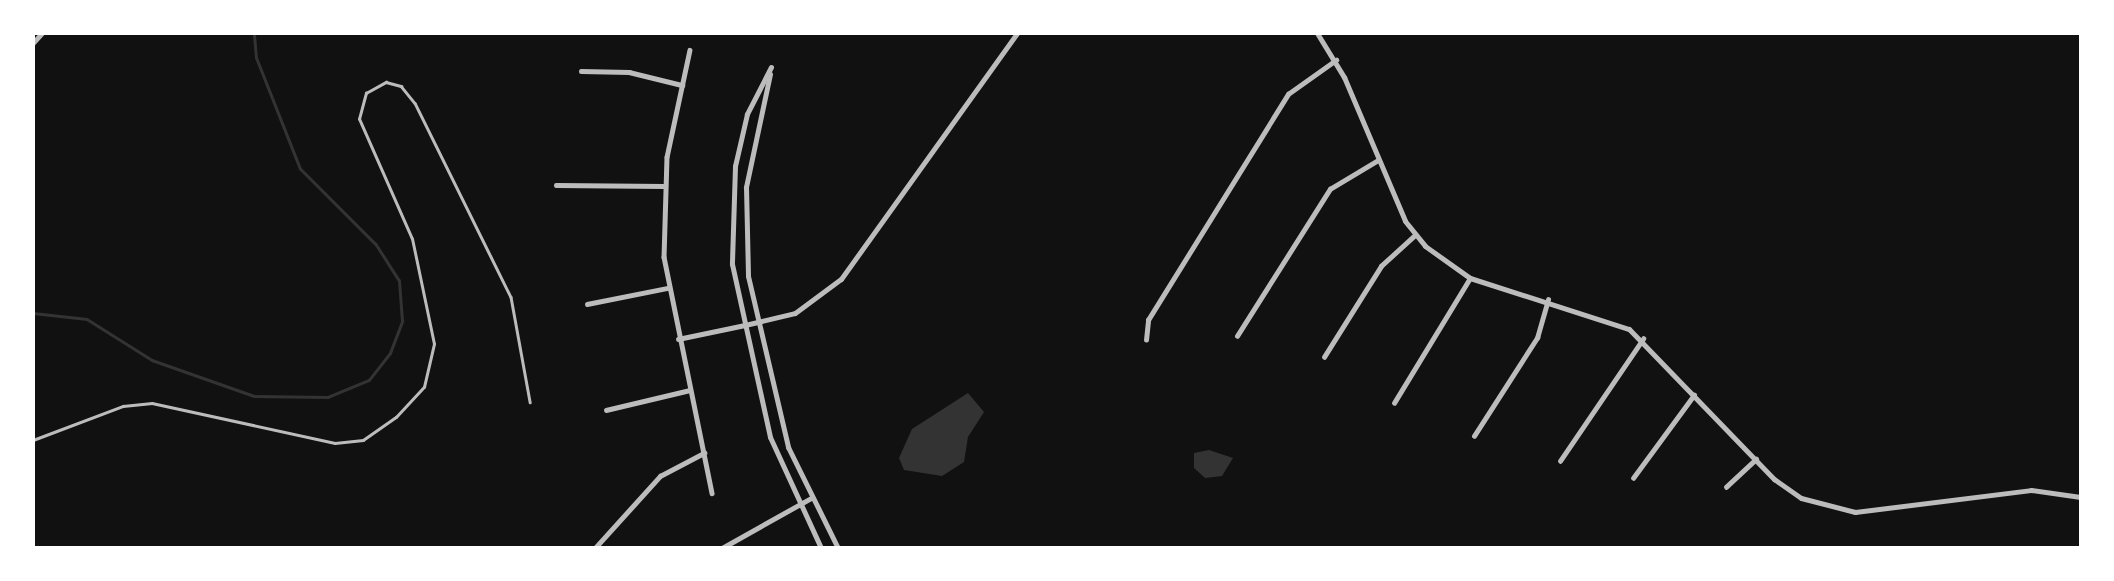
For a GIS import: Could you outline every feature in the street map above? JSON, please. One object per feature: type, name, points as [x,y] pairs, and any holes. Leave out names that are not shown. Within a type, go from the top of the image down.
[{"type":"street","points":[[33,43],[42,33]]},
{"type":"street","points":[[678,339],[758,322],[810,305],[841,279],[1017,33]]},
{"type":"street","points":[[1317,33],[1336,60],[1378,160],[1415,235],[1470,278],[1612,319],[1643,339],[1756,459],[1801,498],[1841,511],[1906,509],[2031,490],[2081,497]]},
{"type":"street","points":[[690,50],[664,186],[667,288],[712,493]]},
{"type":"street","points":[[1146,340],[1148,320],[1288,94],[1336,60]]},
{"type":"street","points":[[821,548],[770,438],[733,264],[732,191],[747,114],[771,67],[745,209],[758,322],[781,423],[811,498],[838,548]]},
{"type":"street","points":[[582,71],[629,72],[682,85]]},
{"type":"street","points":[[1237,336],[1324,197],[1347,175],[1378,160]]},
{"type":"street","points":[[556,185],[664,186]]},
{"type":"street","points":[[1324,357],[1381,266],[1415,235]]},
{"type":"street","points":[[1395,402],[1470,278]]},
{"type":"street","points":[[587,304],[667,288]]},
{"type":"street","points":[[1474,436],[1537,338],[1548,300]]},
{"type":"street","points":[[1560,461],[1643,339]]},
{"type":"street","points":[[606,410],[690,390]]},
{"type":"street","points":[[1633,478],[1695,394]]},
{"type":"street","points":[[595,548],[660,476],[704,453]]},
{"type":"street","points":[[1726,487],[1756,459]]},
{"type":"street","points":[[722,548],[811,498]]},
{"type":"street","points":[[600,542],[606,548]]},
{"type":"lane","points":[[33,440],[123,406],[152,403],[335,443],[363,439],[397,416],[425,387],[434,344],[412,239],[359,119],[366,93],[386,82],[401,86],[415,103],[511,297],[530,402]]},
{"type":"shaded area","points":[[968,393],[984,412],[968,437],[964,462],[942,476],[904,470],[899,458],[912,429]]},
{"type":"shaded area","points":[[1209,450],[1233,458],[1222,476],[1205,478],[1194,468],[1194,453]]},
{"type":"waterway","points":[[33,313],[87,319],[152,360],[254,396],[328,397],[369,380],[390,353],[402,321],[399,281],[376,245],[300,169],[256,58],[254,33]]}]
